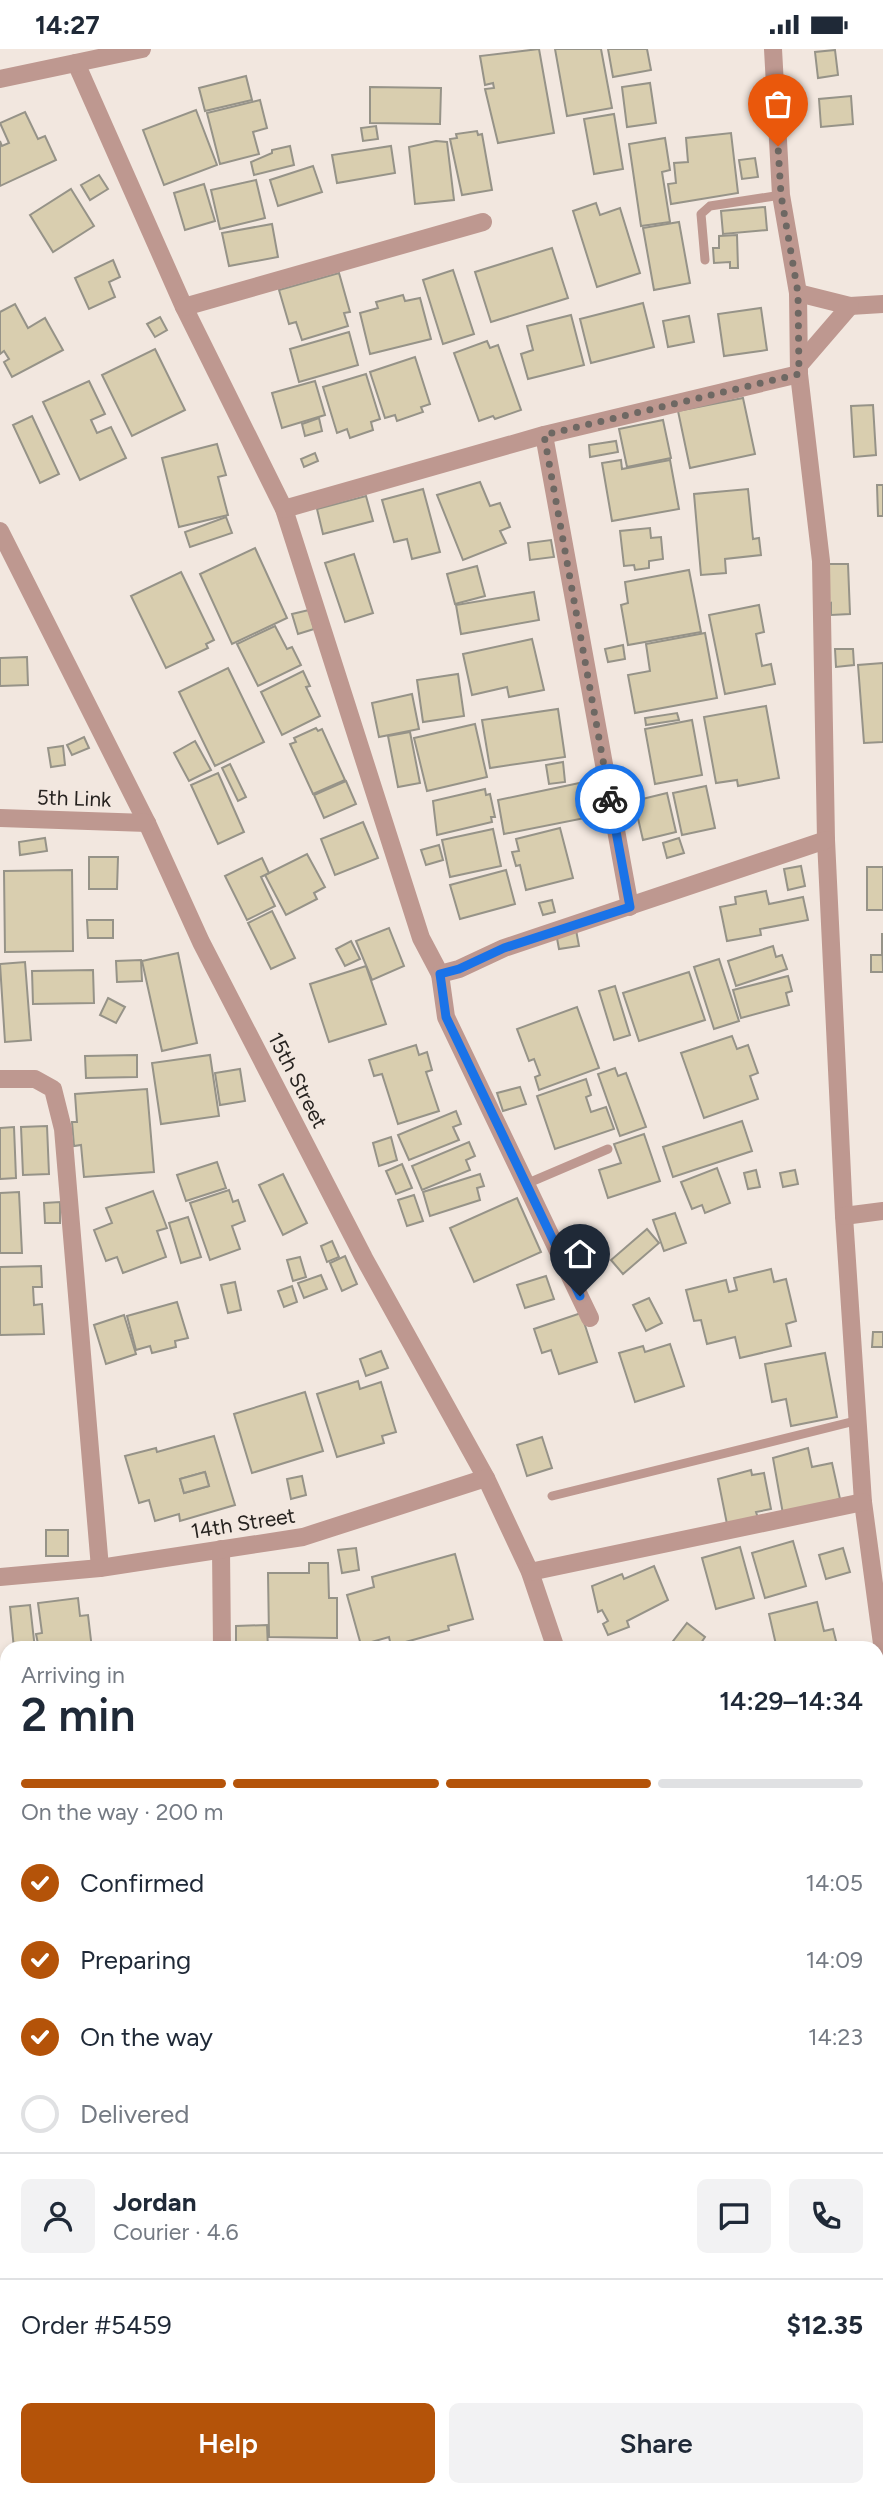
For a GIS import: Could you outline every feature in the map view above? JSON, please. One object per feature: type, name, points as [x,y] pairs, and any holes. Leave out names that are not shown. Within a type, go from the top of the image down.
[{"type":"street","points":[[0,79],[142,49]]},
{"type":"street","points":[[773,49],[781,195],[798,293],[799,369],[821,561],[827,840],[844,1216],[863,1502],[882,1641]]},
{"type":"street","points":[[76,63],[184,307],[284,509],[421,938],[440,974],[446,1017],[590,1318]]},
{"type":"street","points":[[184,307],[483,222]]},
{"type":"street","points":[[798,293],[850,306],[883,304]]},
{"type":"street","points":[[284,509],[544,435],[799,369],[850,306]]},
{"type":"street","points":[[544,435],[630,907]]},
{"type":"street","name":"15th Street","points":[[0,532],[147,823],[201,942],[364,1258],[486,1478],[530,1572],[553,1641]]},
{"type":"street","name":"5th Link","points":[[0,818],[147,823]]},
{"type":"street","points":[[440,974],[459,969],[504,948],[827,840]]},
{"type":"street","points":[[0,1079],[35,1079],[53,1089],[62,1129],[100,1568]]},
{"type":"street","points":[[844,1216],[883,1211]]},
{"type":"street","name":"14th Street","points":[[0,1577],[100,1568],[303,1537],[486,1478]]},
{"type":"street","points":[[530,1572],[863,1502]]},
{"type":"street","points":[[222,1549],[222,1641]]},
{"type":"lane","points":[[705,260],[701,214],[710,206],[781,195]]},
{"type":"lane","points":[[526,1184],[608,1149]]},
{"type":"lane","points":[[552,1496],[859,1420]]},
{"type":"building","points":[[539,49],[554,133],[498,143],[485,89],[494,88],[493,83],[485,85],[480,56]]},
{"type":"building","points":[[555,49],[601,49],[612,108],[567,116]]},
{"type":"building","points":[[608,49],[647,49],[651,70],[613,77]]},
{"type":"building","points":[[835,50],[838,75],[818,78],[815,52]]},
{"type":"building","points":[[246,76],[252,100],[205,111],[199,88]]},
{"type":"building","points":[[650,83],[656,123],[627,127],[622,87]]},
{"type":"building","points":[[370,87],[441,88],[440,124],[370,123]]},
{"type":"building","points":[[851,96],[853,124],[821,127],[819,99]]},
{"type":"building","points":[[260,100],[267,128],[253,132],[259,154],[220,164],[207,113]]},
{"type":"building","points":[[196,110],[217,165],[164,185],[143,130]]},
{"type":"building","points":[[25,112],[38,139],[45,136],[56,160],[0,186],[0,141],[2,146],[9,143],[0,123]]},
{"type":"building","points":[[614,114],[623,169],[594,174],[584,119]]},
{"type":"building","points":[[376,126],[378,139],[363,141],[361,128]]},
{"type":"building","points":[[477,131],[478,135],[482,134],[492,190],[462,195],[450,139],[457,138],[456,134]]},
{"type":"building","points":[[731,133],[738,193],[671,204],[668,184],[676,183],[674,163],[688,162],[686,138]]},
{"type":"building","points":[[665,138],[670,170],[662,172],[670,222],[641,226],[629,144]]},
{"type":"building","points":[[436,141],[447,142],[454,200],[415,204],[409,147]]},
{"type":"building","points":[[290,146],[294,165],[254,175],[251,162],[272,153],[272,150]]},
{"type":"building","points":[[391,146],[395,173],[337,183],[332,155]]},
{"type":"building","points":[[755,158],[758,177],[742,179],[739,160]]},
{"type":"building","points":[[313,166],[322,192],[278,206],[270,180]]},
{"type":"building","points":[[99,175],[108,189],[90,200],[81,185]]},
{"type":"building","points":[[256,180],[265,218],[220,229],[211,190]]},
{"type":"building","points":[[204,184],[215,221],[185,230],[174,193]]},
{"type":"building","points":[[71,189],[94,226],[53,252],[30,215]]},
{"type":"building","points":[[596,203],[600,215],[620,208],[640,273],[597,287],[573,211]]},
{"type":"building","points":[[765,207],[767,230],[723,234],[721,211]]},
{"type":"building","points":[[679,222],[690,283],[654,290],[643,228]]},
{"type":"building","points":[[272,224],[278,257],[229,266],[222,233]]},
{"type":"building","points":[[737,235],[738,268],[730,268],[730,262],[714,263],[713,248],[719,248],[719,236]]},
{"type":"building","points":[[552,248],[568,298],[491,322],[475,272]]},
{"type":"building","points":[[113,260],[120,277],[109,282],[115,297],[89,309],[75,278]]},
{"type":"building","points":[[453,270],[474,334],[443,344],[423,280]]},
{"type":"building","points":[[339,273],[350,312],[344,313],[348,326],[302,340],[296,322],[289,324],[279,290]]},
{"type":"building","points":[[403,295],[405,301],[420,298],[431,339],[370,354],[360,313],[378,308],[376,302]]},
{"type":"building","points":[[643,303],[654,347],[591,363],[580,319]]},
{"type":"building","points":[[15,304],[28,328],[45,318],[63,350],[12,377],[4,362],[9,359],[4,351],[0,354],[0,312]]},
{"type":"building","points":[[761,308],[767,350],[724,356],[718,314]]},
{"type":"building","points":[[571,315],[584,365],[528,379],[521,354],[533,350],[527,326]]},
{"type":"building","points":[[689,316],[694,342],[668,347],[663,321]]},
{"type":"building","points":[[160,317],[167,330],[155,337],[147,324]]},
{"type":"building","points":[[349,332],[358,365],[299,382],[290,349]]},
{"type":"building","points":[[487,341],[490,348],[498,345],[521,410],[495,419],[493,416],[479,421],[454,353]]},
{"type":"building","points":[[155,349],[185,410],[132,436],[102,375]]},
{"type":"building","points":[[415,357],[430,404],[421,407],[423,412],[397,421],[395,415],[385,418],[370,372]]},
{"type":"building","points":[[366,374],[380,419],[371,422],[373,430],[350,438],[347,429],[337,433],[323,387]]},
{"type":"building","points":[[89,381],[105,414],[91,420],[97,433],[111,427],[126,458],[80,480],[43,402]]},
{"type":"building","points":[[315,381],[325,415],[282,428],[272,393]]},
{"type":"building","points":[[743,398],[755,454],[690,468],[678,411]]},
{"type":"building","points":[[873,405],[876,455],[854,457],[851,406]]},
{"type":"building","points":[[32,416],[59,474],[40,483],[13,425]]},
{"type":"building","points":[[319,418],[322,431],[305,436],[302,424]]},
{"type":"building","points":[[663,420],[671,458],[627,467],[619,429]]},
{"type":"building","points":[[616,441],[618,452],[590,457],[589,445]]},
{"type":"building","points":[[217,444],[226,475],[218,477],[228,515],[179,527],[162,458]]},
{"type":"building","points":[[315,453],[318,461],[304,467],[301,459]]},
{"type":"building","points":[[621,460],[622,469],[670,460],[679,509],[612,521],[602,463]]},
{"type":"building","points":[[480,482],[490,506],[500,503],[510,527],[500,531],[506,543],[463,560],[437,495]]},
{"type":"building","points":[[877,485],[883,485],[883,516],[878,516]]},
{"type":"building","points":[[423,489],[440,552],[412,559],[407,539],[394,542],[382,500]]},
{"type":"building","points":[[748,489],[753,539],[759,538],[761,555],[725,559],[726,573],[701,575],[694,494]]},
{"type":"building","points":[[366,496],[373,521],[323,534],[317,509]]},
{"type":"building","points":[[226,517],[232,533],[190,547],[185,532]]},
{"type":"building","points":[[650,528],[651,538],[661,537],[663,559],[649,561],[649,568],[635,570],[634,565],[624,566],[620,531]]},
{"type":"building","points":[[551,540],[554,557],[530,560],[528,543]]},
{"type":"building","points":[[255,548],[287,618],[232,644],[200,574]]},
{"type":"building","points":[[354,554],[373,613],[345,622],[325,563]]},
{"type":"building","points":[[826,564],[848,564],[850,614],[831,615]]},
{"type":"building","points":[[477,566],[485,596],[455,604],[447,574]]},
{"type":"building","points":[[689,570],[701,632],[628,645],[621,605],[628,603],[625,582]]},
{"type":"building","points":[[181,572],[214,640],[206,644],[208,648],[166,668],[131,596]]},
{"type":"building","points":[[534,592],[539,620],[461,634],[456,605]]},
{"type":"building","points":[[759,605],[764,632],[756,634],[762,666],[771,664],[775,684],[725,694],[709,615]]},
{"type":"building","points":[[309,610],[314,629],[298,634],[292,614]]},
{"type":"building","points":[[275,626],[287,649],[292,647],[301,665],[258,686],[237,644]]},
{"type":"building","points":[[705,633],[717,698],[635,713],[628,675],[650,671],[646,644]]},
{"type":"building","points":[[532,639],[544,690],[509,697],[507,687],[472,695],[463,654]]},
{"type":"building","points":[[623,645],[625,659],[608,662],[605,649]]},
{"type":"building","points":[[835,649],[853,649],[854,665],[836,667]]},
{"type":"building","points":[[27,657],[28,685],[0,686],[0,658]]},
{"type":"building","points":[[883,663],[883,742],[864,743],[858,665]]},
{"type":"building","points":[[228,668],[264,742],[215,766],[179,692]]},
{"type":"building","points":[[303,671],[310,686],[306,687],[320,716],[282,735],[261,692]]},
{"type":"building","points":[[458,674],[464,716],[423,722],[417,680]]},
{"type":"building","points":[[412,694],[419,729],[379,737],[372,703]]},
{"type":"building","points":[[766,706],[779,778],[738,786],[737,780],[716,783],[704,717]]},
{"type":"building","points":[[558,709],[565,757],[490,768],[482,720]]},
{"type":"building","points":[[677,713],[679,720],[646,725],[645,718]]},
{"type":"building","points":[[692,720],[702,775],[655,784],[645,729]]},
{"type":"building","points":[[475,724],[487,777],[427,791],[414,738]]},
{"type":"building","points":[[316,728],[318,731],[322,729],[345,780],[313,794],[290,744],[296,742],[294,738]]},
{"type":"building","points":[[410,732],[420,783],[398,787],[388,736]]},
{"type":"building","points":[[84,737],[89,748],[72,755],[67,745]]},
{"type":"building","points":[[195,741],[211,770],[189,781],[174,753]]},
{"type":"building","points":[[63,746],[65,765],[51,767],[48,748]]},
{"type":"building","points":[[563,762],[565,782],[549,784],[546,765]]},
{"type":"building","points":[[230,764],[246,797],[238,801],[222,768]]},
{"type":"building","points":[[218,773],[244,832],[218,844],[191,785]]},
{"type":"building","points":[[346,781],[356,804],[324,818],[314,795]]},
{"type":"building","points":[[589,781],[595,816],[504,834],[498,800]]},
{"type":"building","points":[[706,786],[715,828],[682,835],[673,793]]},
{"type":"building","points":[[485,789],[486,795],[490,794],[495,817],[491,817],[492,822],[437,835],[433,801]]},
{"type":"building","points":[[667,793],[676,832],[643,840],[634,801]]},
{"type":"building","points":[[363,822],[378,858],[335,875],[321,839]]},
{"type":"building","points":[[560,828],[573,878],[526,890],[520,865],[516,866],[512,852],[519,851],[516,839]]},
{"type":"building","points":[[493,829],[501,866],[450,877],[442,840]]},
{"type":"building","points":[[45,838],[47,851],[20,855],[19,842]]},
{"type":"building","points":[[679,838],[684,853],[667,858],[663,843]]},
{"type":"building","points":[[439,845],[443,860],[426,865],[421,850]]},
{"type":"building","points":[[307,854],[325,887],[314,893],[317,899],[286,915],[265,875]]},
{"type":"building","points":[[89,857],[118,857],[117,889],[89,889]]},
{"type":"building","points":[[262,858],[269,873],[261,877],[275,906],[247,920],[225,876]]},
{"type":"building","points":[[801,866],[805,886],[788,890],[784,869]]},
{"type":"building","points":[[867,867],[883,867],[883,910],[867,910]]},
{"type":"building","points":[[72,870],[73,951],[5,952],[4,871]]},
{"type":"building","points":[[506,870],[515,904],[460,919],[450,885]]},
{"type":"building","points":[[766,891],[769,904],[803,897],[808,920],[760,929],[761,935],[727,941],[720,907],[736,904],[735,897]]},
{"type":"building","points":[[552,900],[555,912],[543,915],[539,903]]},
{"type":"building","points":[[272,911],[295,958],[271,969],[248,923]]},
{"type":"building","points":[[87,920],[113,920],[113,938],[88,938]]},
{"type":"building","points":[[389,928],[404,966],[372,980],[356,941]]},
{"type":"building","points":[[576,930],[579,946],[559,949],[556,933]]},
{"type":"building","points":[[882,933],[883,972],[871,972],[871,955],[882,955]]},
{"type":"building","points":[[351,941],[360,959],[345,966],[336,949]]},
{"type":"building","points":[[773,946],[776,957],[782,955],[787,969],[736,986],[728,961]]},
{"type":"building","points":[[178,953],[197,1043],[162,1051],[142,961]]},
{"type":"building","points":[[719,959],[739,1021],[714,1029],[694,967]]},
{"type":"building","points":[[141,960],[142,981],[117,982],[116,961]]},
{"type":"building","points":[[25,962],[31,1040],[5,1042],[0,964]]},
{"type":"building","points":[[366,966],[386,1024],[329,1042],[310,984]]},
{"type":"building","points":[[93,970],[94,1003],[33,1004],[32,971]]},
{"type":"building","points":[[689,972],[705,1020],[639,1041],[623,993]]},
{"type":"building","points":[[788,976],[792,991],[786,993],[789,1005],[741,1018],[733,990]]},
{"type":"building","points":[[615,986],[630,1035],[614,1040],[599,991]]},
{"type":"building","points":[[108,998],[125,1007],[116,1023],[100,1015]]},
{"type":"building","points":[[577,1007],[599,1068],[539,1090],[535,1077],[540,1075],[534,1059],[529,1061],[517,1029]]},
{"type":"building","points":[[732,1036],[737,1049],[748,1045],[758,1073],[750,1076],[758,1099],[704,1118],[681,1053]]},
{"type":"building","points":[[416,1045],[419,1055],[427,1052],[432,1070],[426,1072],[439,1111],[398,1124],[382,1074],[374,1076],[369,1060]]},
{"type":"building","points":[[137,1055],[137,1077],[86,1078],[85,1056]]},
{"type":"building","points":[[210,1055],[219,1116],[161,1124],[152,1063]]},
{"type":"building","points":[[615,1068],[618,1076],[626,1073],[646,1127],[620,1136],[598,1074]]},
{"type":"building","points":[[240,1069],[245,1101],[220,1105],[215,1073]]},
{"type":"building","points":[[586,1079],[591,1095],[586,1097],[591,1112],[606,1107],[614,1129],[555,1149],[537,1096]]},
{"type":"building","points":[[520,1087],[526,1104],[503,1111],[497,1093]]},
{"type":"building","points":[[147,1089],[154,1172],[84,1177],[81,1145],[74,1146],[72,1122],[77,1122],[75,1094]]},
{"type":"building","points":[[456,1111],[461,1124],[453,1127],[459,1140],[409,1160],[398,1135]]},
{"type":"building","points":[[742,1121],[752,1151],[673,1177],[663,1147]]},
{"type":"building","points":[[47,1126],[49,1174],[23,1175],[21,1127]]},
{"type":"building","points":[[14,1127],[16,1178],[0,1179],[0,1128]]},
{"type":"building","points":[[644,1134],[660,1181],[608,1198],[599,1170],[621,1163],[614,1144]]},
{"type":"building","points":[[391,1137],[397,1160],[379,1166],[373,1143]]},
{"type":"building","points":[[469,1142],[475,1156],[466,1160],[470,1170],[422,1190],[412,1166]]},
{"type":"building","points":[[217,1162],[226,1188],[186,1201],[177,1175]]},
{"type":"building","points":[[402,1164],[412,1188],[396,1194],[386,1171]]},
{"type":"building","points":[[717,1168],[730,1203],[705,1213],[702,1205],[692,1209],[681,1182]]},
{"type":"building","points":[[756,1170],[760,1187],[748,1189],[744,1173]]},
{"type":"building","points":[[795,1170],[798,1184],[783,1187],[780,1173]]},
{"type":"building","points":[[283,1174],[307,1223],[283,1235],[259,1185]]},
{"type":"building","points":[[480,1174],[484,1186],[477,1188],[480,1200],[430,1216],[423,1192]]},
{"type":"building","points":[[229,1190],[233,1202],[238,1200],[245,1221],[232,1226],[240,1249],[210,1260],[190,1203]]},
{"type":"building","points":[[153,1191],[167,1228],[157,1231],[166,1257],[123,1273],[117,1257],[106,1261],[94,1230],[112,1223],[106,1208]]},
{"type":"building","points":[[19,1192],[22,1253],[0,1253],[0,1193]]},
{"type":"building","points":[[414,1195],[423,1221],[407,1226],[398,1200]]},
{"type":"building","points":[[517,1198],[541,1252],[474,1282],[450,1228]]},
{"type":"building","points":[[60,1202],[60,1223],[45,1223],[44,1203]]},
{"type":"building","points":[[675,1213],[686,1243],[664,1251],[653,1220]]},
{"type":"building","points":[[188,1217],[201,1257],[181,1263],[169,1223]]},
{"type":"building","points":[[647,1229],[659,1243],[623,1274],[611,1260]]},
{"type":"building","points":[[332,1241],[339,1257],[327,1262],[321,1246]]},
{"type":"building","points":[[345,1256],[357,1284],[342,1291],[330,1263]]},
{"type":"building","points":[[300,1257],[306,1277],[293,1281],[287,1260]]},
{"type":"building","points":[[41,1266],[42,1287],[33,1287],[34,1305],[42,1304],[44,1334],[0,1335],[0,1267]]},
{"type":"building","points":[[771,1269],[774,1282],[786,1279],[796,1321],[786,1324],[791,1346],[740,1358],[735,1337],[707,1344],[701,1320],[694,1321],[686,1290],[726,1280],[729,1292],[737,1290],[734,1278]]},
{"type":"building","points":[[321,1275],[327,1289],[304,1298],[298,1283]]},
{"type":"building","points":[[546,1276],[554,1299],[525,1308],[517,1285]]},
{"type":"building","points":[[235,1282],[241,1310],[228,1313],[221,1285]]},
{"type":"building","points":[[292,1286],[297,1302],[284,1307],[278,1291]]},
{"type":"building","points":[[649,1298],[662,1323],[646,1331],[633,1305]]},
{"type":"building","points":[[177,1302],[188,1338],[175,1341],[176,1347],[152,1353],[150,1346],[136,1350],[127,1316]]},
{"type":"building","points":[[581,1313],[597,1362],[559,1374],[551,1350],[542,1353],[534,1329]]},
{"type":"building","points":[[124,1315],[136,1354],[106,1364],[94,1325]]},
{"type":"building","points":[[873,1332],[883,1332],[883,1347],[872,1347]]},
{"type":"building","points":[[670,1344],[684,1386],[635,1402],[619,1353],[643,1346],[645,1352]]},
{"type":"building","points":[[381,1351],[388,1368],[366,1376],[360,1359]]},
{"type":"building","points":[[825,1353],[837,1417],[791,1426],[786,1399],[772,1402],[765,1364]]},
{"type":"building","points":[[358,1381],[360,1389],[381,1382],[396,1432],[382,1436],[384,1443],[337,1457],[317,1394]]},
{"type":"building","points":[[305,1392],[323,1451],[252,1473],[234,1414]]},
{"type":"building","points":[[214,1436],[235,1505],[180,1521],[179,1514],[155,1521],[149,1500],[139,1503],[125,1456],[156,1448],[157,1452]],"holes":[[[205,1472],[209,1486],[184,1493],[180,1479]]]},
{"type":"building","points":[[542,1437],[552,1468],[527,1476],[517,1445]]},
{"type":"building","points":[[808,1448],[812,1467],[832,1463],[840,1499],[783,1514],[773,1458]]},
{"type":"building","points":[[751,1470],[752,1475],[764,1473],[771,1509],[756,1512],[758,1518],[727,1524],[718,1479]]},
{"type":"building","points":[[205,1472],[209,1486],[184,1493],[180,1479]]},
{"type":"building","points":[[302,1476],[306,1495],[291,1499],[287,1479]]},
{"type":"building","points":[[46,1530],[68,1530],[68,1556],[46,1556]]},
{"type":"building","points":[[793,1541],[806,1586],[765,1598],[752,1553]]},
{"type":"building","points":[[740,1547],[754,1598],[716,1609],[702,1558]]},
{"type":"building","points":[[356,1548],[359,1570],[342,1573],[338,1550]]},
{"type":"building","points":[[843,1548],[850,1572],[826,1579],[819,1555]]},
{"type":"building","points":[[455,1554],[473,1619],[448,1626],[449,1630],[409,1641],[390,1641],[389,1637],[360,1641],[347,1595],[374,1587],[372,1577]]},
{"type":"building","points":[[309,1563],[328,1563],[329,1598],[337,1598],[337,1638],[269,1637],[268,1573],[309,1573]]},
{"type":"building","points":[[654,1566],[668,1600],[627,1621],[629,1627],[608,1635],[603,1624],[608,1621],[602,1610],[598,1612],[592,1586],[622,1574],[624,1579]]},
{"type":"building","points":[[78,1598],[80,1616],[88,1615],[91,1641],[37,1641],[36,1634],[42,1633],[38,1603]]},
{"type":"building","points":[[817,1602],[824,1631],[833,1629],[836,1641],[775,1641],[769,1614]]},
{"type":"building","points":[[30,1605],[34,1641],[13,1641],[10,1607]]},
{"type":"building","points":[[687,1623],[705,1637],[702,1641],[673,1641]]},
{"type":"building","points":[[267,1625],[268,1641],[236,1641],[236,1626]]},
{"type":"way so far","points":[[610,799],[544,435],[799,374],[798,293],[781,195],[778,146]]},
{"type":"route","points":[[580,1296],[446,1017],[440,974],[459,969],[504,948],[630,907],[610,799]]}]
